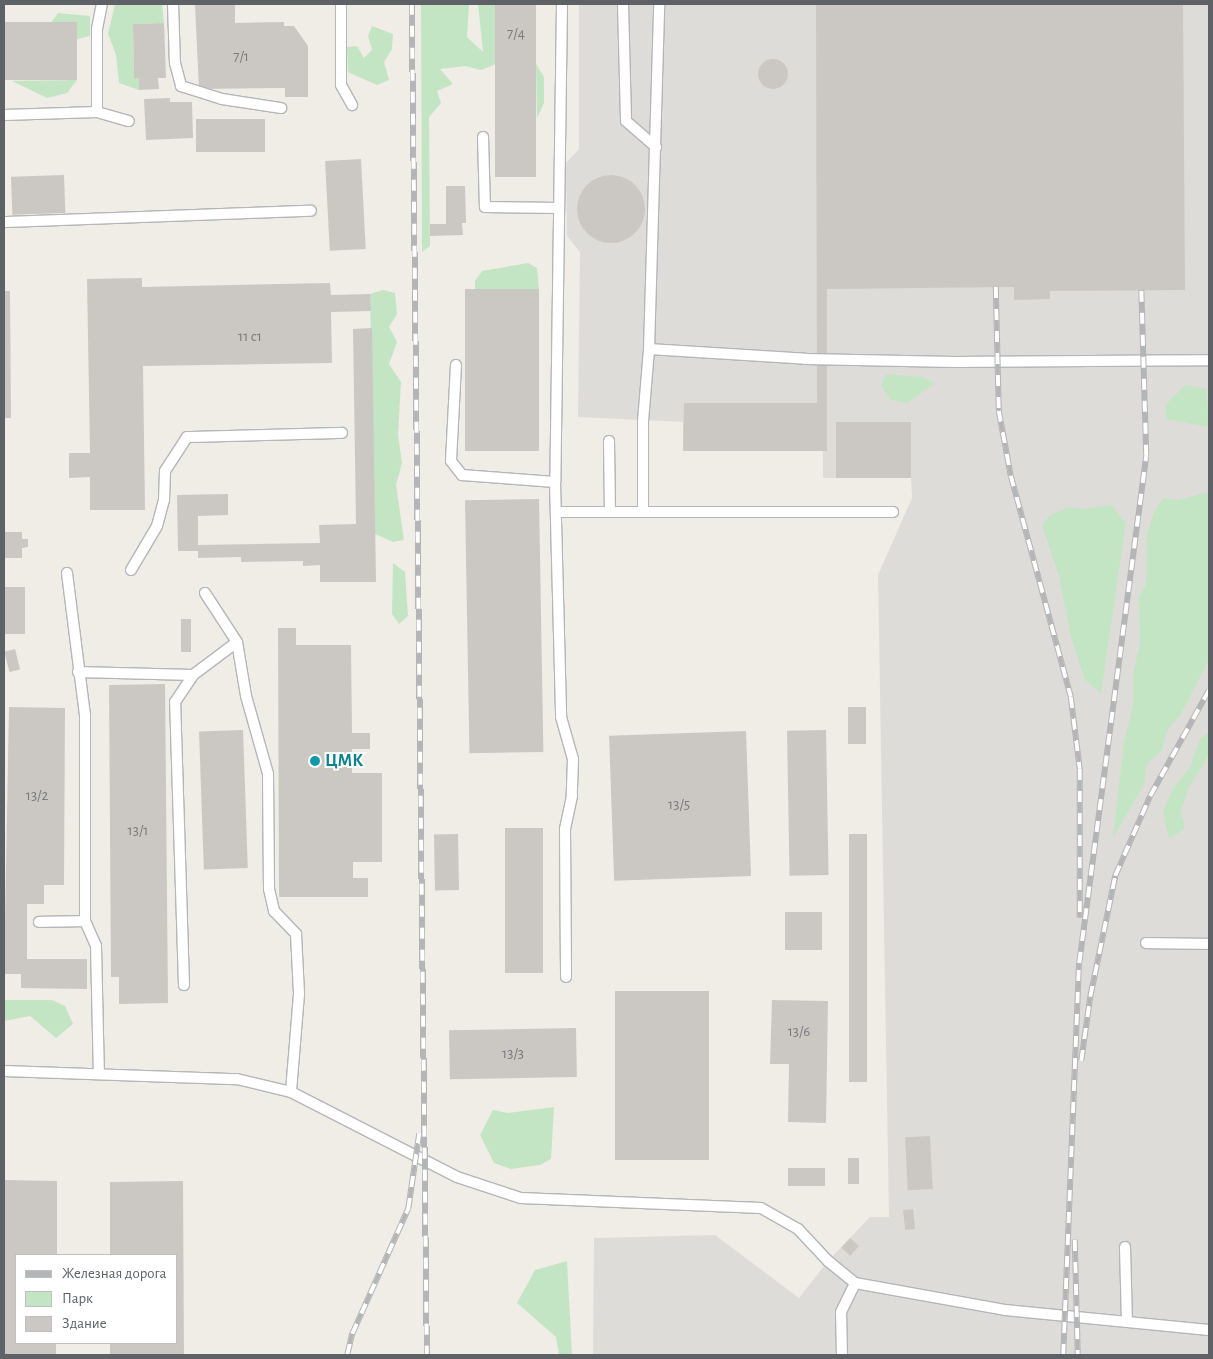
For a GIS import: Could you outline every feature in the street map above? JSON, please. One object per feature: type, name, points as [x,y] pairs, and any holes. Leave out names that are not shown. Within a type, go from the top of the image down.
[{"type":"lane","points":[[97,112],[96,29],[102,4]]},
{"type":"lane","points":[[173,4],[176,62],[181,86],[222,99],[281,108]]},
{"type":"lane","points":[[341,4],[341,85],[352,105]]},
{"type":"lane","points":[[562,4],[555,482],[561,717],[573,759],[572,796],[565,829],[566,977]]},
{"type":"lane","points":[[623,4],[626,121],[656,147]]},
{"type":"lane","points":[[643,512],[644,421],[649,349],[659,4]]},
{"type":"lane","points":[[4,115],[97,112],[129,121]]},
{"type":"lane","points":[[482,137],[485,207],[559,208]]},
{"type":"lane","points":[[5,222],[311,211]]},
{"type":"lane","points":[[649,349],[806,359],[954,362],[1209,360]]},
{"type":"lane","points":[[456,365],[451,461],[462,475],[555,482]]},
{"type":"lane","points":[[132,570],[157,526],[164,500],[165,471],[188,437],[342,433]]},
{"type":"lane","points":[[609,441],[610,512]]},
{"type":"lane","points":[[557,512],[893,512]]},
{"type":"lane","points":[[67,572],[78,672],[85,715],[85,921],[96,946],[99,1074]]},
{"type":"lane","points":[[205,593],[237,642],[246,696],[268,774],[269,889],[274,911],[296,934],[299,994],[291,1092]]},
{"type":"lane","points":[[184,985],[175,702],[193,675],[237,642]]},
{"type":"lane","points":[[78,672],[193,675]]},
{"type":"lane","points":[[39,922],[85,921]]},
{"type":"lane","points":[[1146,943],[1209,944]]},
{"type":"lane","points":[[4,1071],[237,1079],[291,1092],[457,1177],[521,1198],[761,1208],[798,1229],[828,1261],[855,1284],[1005,1310],[1209,1330]]},
{"type":"lane","points":[[1125,1247],[1127,1322]]},
{"type":"lane","points":[[842,1355],[841,1312],[855,1284]]},
{"type":"shaded area","points":[[579,4],[1209,4],[1209,1355],[593,1355],[594,1238],[715,1235],[799,1298],[828,1261],[870,1217],[889,1217],[878,575],[912,498],[911,478],[823,478],[823,451],[683,451],[683,422],[578,417],[580,252],[567,236],[566,163],[579,149]]},
{"type":"green space","points":[[115,4],[162,4],[164,23],[133,24],[134,78],[139,78],[139,90],[119,83],[116,55],[108,34]]},
{"type":"green space","points":[[421,4],[469,4],[467,37],[483,52],[478,4],[495,4],[496,64],[481,70],[465,66],[440,69],[453,84],[437,91],[441,103],[429,117],[430,246],[422,252]]},
{"type":"green space","points":[[58,13],[90,16],[90,36],[77,39],[51,23]]},
{"type":"green space","points":[[372,26],[393,34],[392,49],[384,62],[389,80],[377,85],[348,72],[347,47],[357,46],[364,58],[372,50],[368,36]]},
{"type":"green space","points":[[536,64],[544,77],[544,103],[537,118]]},
{"type":"green space","points":[[77,80],[67,93],[47,98],[12,81]]},
{"type":"green space","points":[[528,263],[537,268],[539,289],[475,289],[475,281],[482,271]]},
{"type":"green space","points":[[383,290],[395,293],[397,314],[389,327],[397,342],[389,364],[401,382],[398,435],[402,463],[396,485],[404,540],[393,542],[375,534],[370,294]]},
{"type":"green space","points":[[886,374],[923,377],[935,383],[908,403],[891,400],[881,386]]},
{"type":"green space","points":[[1185,385],[1206,389],[1209,427],[1166,419],[1166,404]]},
{"type":"green space","points":[[1209,492],[1209,660],[1181,714],[1167,731],[1162,750],[1147,764],[1144,784],[1113,838],[1123,748],[1133,705],[1133,674],[1140,643],[1139,597],[1146,584],[1147,535],[1154,512],[1163,498],[1178,500]]},
{"type":"green space","points":[[1111,505],[1126,523],[1101,693],[1085,680],[1071,637],[1059,576],[1042,525],[1049,516],[1068,507],[1082,509]]},
{"type":"green space","points":[[393,563],[405,572],[408,616],[399,624],[392,614]]},
{"type":"green space","points":[[1209,732],[1209,755],[1188,789],[1181,812],[1185,828],[1169,839],[1163,811],[1174,787],[1190,767],[1200,739]]},
{"type":"green space","points":[[4,1000],[52,1000],[65,1006],[73,1024],[56,1038],[30,1016],[4,1021]]},
{"type":"green space","points":[[554,1107],[551,1159],[540,1165],[511,1169],[494,1163],[480,1135],[493,1110],[508,1113]]},
{"type":"green space","points":[[567,1261],[572,1355],[559,1355],[556,1337],[517,1303],[535,1270]]},
{"type":"building","points":[[235,4],[235,23],[284,22],[284,26],[294,26],[308,46],[308,97],[285,97],[285,88],[199,89],[195,5]]},
{"type":"building","points":[[495,4],[536,4],[536,177],[495,177]]},
{"type":"building","points":[[816,4],[1183,4],[1185,290],[1050,291],[1050,299],[1014,300],[1014,287],[827,289],[827,451],[683,451],[684,403],[817,403]]},
{"type":"building","points":[[4,22],[77,22],[77,80],[4,80]]},
{"type":"building","points":[[164,23],[166,78],[158,78],[159,89],[139,90],[139,78],[134,79],[133,24]]},
{"type":"building","points":[[773,59],[784,63],[788,74],[784,85],[773,89],[762,85],[758,74],[762,63]]},
{"type":"building","points":[[170,98],[170,102],[192,102],[193,138],[146,140],[144,99]]},
{"type":"building","points":[[196,119],[265,119],[265,152],[196,152]]},
{"type":"building","points":[[361,159],[366,249],[330,251],[325,161]]},
{"type":"building","points":[[64,175],[65,213],[12,215],[11,177]]},
{"type":"building","points":[[604,175],[618,175],[630,180],[640,190],[645,202],[645,216],[640,228],[630,238],[618,243],[604,243],[592,238],[582,228],[577,216],[577,202],[582,190],[592,180]]},
{"type":"building","points":[[446,186],[465,186],[466,223],[462,223],[463,235],[430,236],[430,224],[446,224]]},
{"type":"building","points":[[142,278],[142,287],[330,283],[331,295],[370,294],[371,311],[331,312],[332,363],[143,366],[145,510],[90,510],[90,477],[69,478],[69,453],[90,453],[87,279]]},
{"type":"building","points":[[465,289],[539,289],[539,451],[465,451]]},
{"type":"building","points":[[4,291],[10,291],[11,418],[4,418]]},
{"type":"building","points":[[372,328],[376,582],[320,582],[320,565],[303,566],[303,561],[241,562],[241,557],[198,558],[198,551],[178,551],[177,495],[228,494],[228,515],[198,516],[198,545],[320,543],[319,525],[356,524],[353,329]]},
{"type":"building","points":[[836,422],[911,422],[911,478],[836,478]]},
{"type":"building","points":[[539,499],[543,752],[469,753],[465,500]]},
{"type":"building","points":[[4,532],[22,532],[22,539],[28,539],[28,547],[22,548],[22,558],[4,558]]},
{"type":"building","points":[[4,587],[25,587],[25,634],[4,634]]},
{"type":"building","points":[[181,619],[191,619],[191,652],[181,652]]},
{"type":"building","name":"ЦМК","points":[[278,628],[296,628],[296,645],[351,645],[352,733],[370,733],[370,749],[352,749],[352,773],[382,773],[382,862],[353,862],[353,878],[368,878],[368,897],[279,897]]},
{"type":"building","points":[[15,649],[20,669],[9,672],[4,652]]},
{"type":"building","points":[[165,684],[168,1003],[119,1004],[119,977],[111,977],[109,685]]},
{"type":"building","points":[[9,707],[65,708],[64,885],[44,885],[44,904],[27,904],[27,959],[87,959],[87,989],[21,988],[21,974],[4,974]]},
{"type":"building","points":[[848,707],[866,707],[866,744],[848,744]]},
{"type":"building","points":[[243,730],[248,868],[204,869],[199,732]]},
{"type":"building","points":[[826,730],[829,875],[790,876],[787,731]]},
{"type":"building","points":[[746,731],[751,876],[614,881],[609,736]]},
{"type":"building","points":[[505,828],[543,828],[543,973],[505,973]]},
{"type":"building","points":[[434,834],[458,834],[459,890],[435,890]]},
{"type":"building","points":[[849,834],[867,834],[867,1082],[849,1082]]},
{"type":"building","points":[[785,912],[822,912],[822,950],[785,950]]},
{"type":"building","points":[[615,991],[709,991],[709,1160],[615,1160]]},
{"type":"building","points":[[772,1000],[828,1001],[826,1123],[788,1122],[789,1064],[770,1064]]},
{"type":"building","points":[[576,1028],[577,1077],[450,1079],[449,1030]]},
{"type":"building","points":[[930,1136],[933,1189],[908,1190],[905,1137]]},
{"type":"building","points":[[848,1158],[859,1158],[859,1184],[848,1184]]},
{"type":"building","points":[[788,1168],[825,1168],[825,1186],[788,1186]]},
{"type":"building","points":[[4,1180],[57,1181],[57,1254],[15,1254],[15,1344],[56,1344],[56,1355],[4,1355]]},
{"type":"building","points":[[183,1181],[184,1355],[110,1355],[110,1344],[178,1344],[178,1254],[110,1254],[110,1182]]},
{"type":"building","points":[[913,1209],[915,1229],[905,1230],[903,1210]]},
{"type":"building","points":[[850,1238],[859,1246],[850,1256],[841,1248]]},
{"type":"railway","points":[[412,4],[427,1355]]},
{"type":"railway","points":[[996,287],[999,411],[1011,476],[1071,697],[1080,769],[1080,918]]},
{"type":"railway","points":[[1063,1355],[1079,963],[1146,456],[1141,290]]},
{"type":"railway","points":[[1081,1061],[1090,997],[1115,876],[1150,796],[1209,690]]},
{"type":"railway","points":[[347,1355],[352,1334],[408,1209],[419,1134]]},
{"type":"railway","points":[[1075,1240],[1078,1355]]},
{"type":"place","name":"ЦМК","points":[[315,761]]}]
